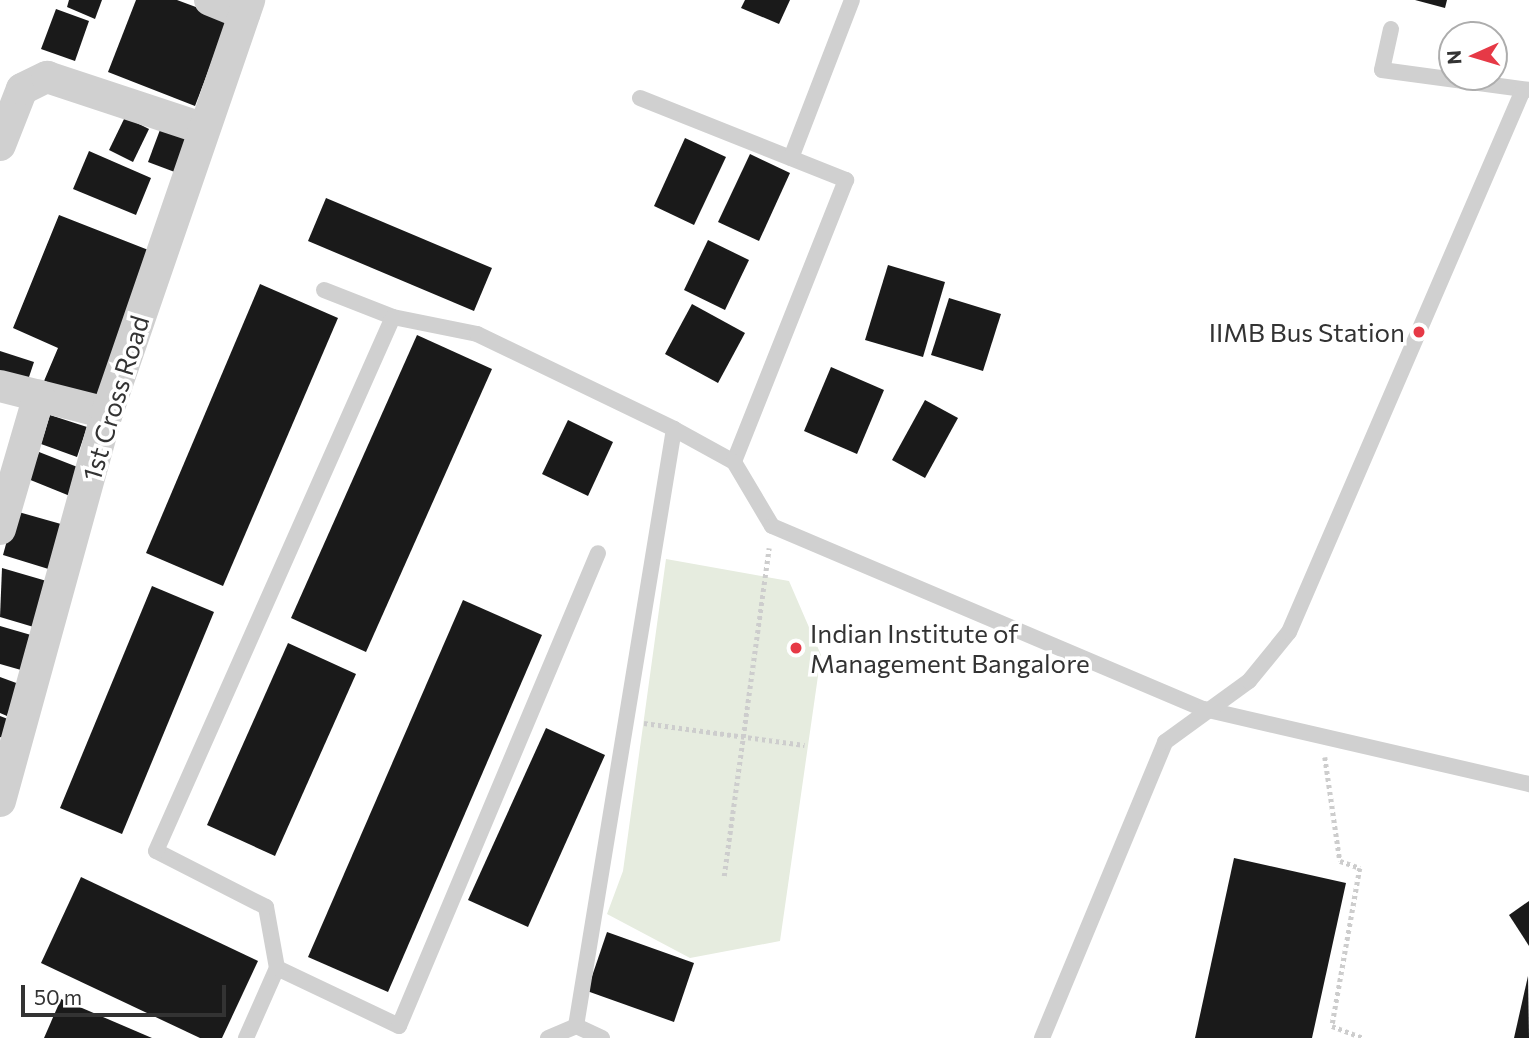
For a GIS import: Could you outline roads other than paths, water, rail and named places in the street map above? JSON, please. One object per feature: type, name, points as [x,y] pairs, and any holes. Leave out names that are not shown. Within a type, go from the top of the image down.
[{"type":"street","points":[[210,0],[247,7]]},
{"type":"street","name":"1st Cross Road","points":[[0,801],[107,413],[247,7]]},
{"type":"street","points":[[0,145],[22,89],[47,77],[204,129]]},
{"type":"street","points":[[0,386],[107,413]]},
{"type":"street","points":[[0,529],[38,396]]},
{"type":"lane","points":[[791,158],[852,0]]},
{"type":"lane","points":[[1042,1038],[1165,742],[1204,709],[1249,681],[1289,632],[1526,90],[1382,70],[1391,29]]},
{"type":"lane","points":[[640,98],[846,180],[734,462]]},
{"type":"lane","points":[[324,290],[393,317],[477,334],[674,429],[734,462],[772,526],[1204,709],[1322,734],[1529,784]]},
{"type":"lane","points":[[250,1037],[277,968],[266,907],[156,851],[393,317]]},
{"type":"lane","points":[[576,1026],[674,429]]},
{"type":"lane","points":[[277,968],[400,1026],[598,552]]},
{"type":"lane","points":[[548,1038],[576,1026],[603,1038]]},
{"type":"place","name":"IIMB Bus Station","points":[[1419,332]]},
{"type":"place","name":"Indian Institute of Management Bangalore","points":[[796,648]]}]
